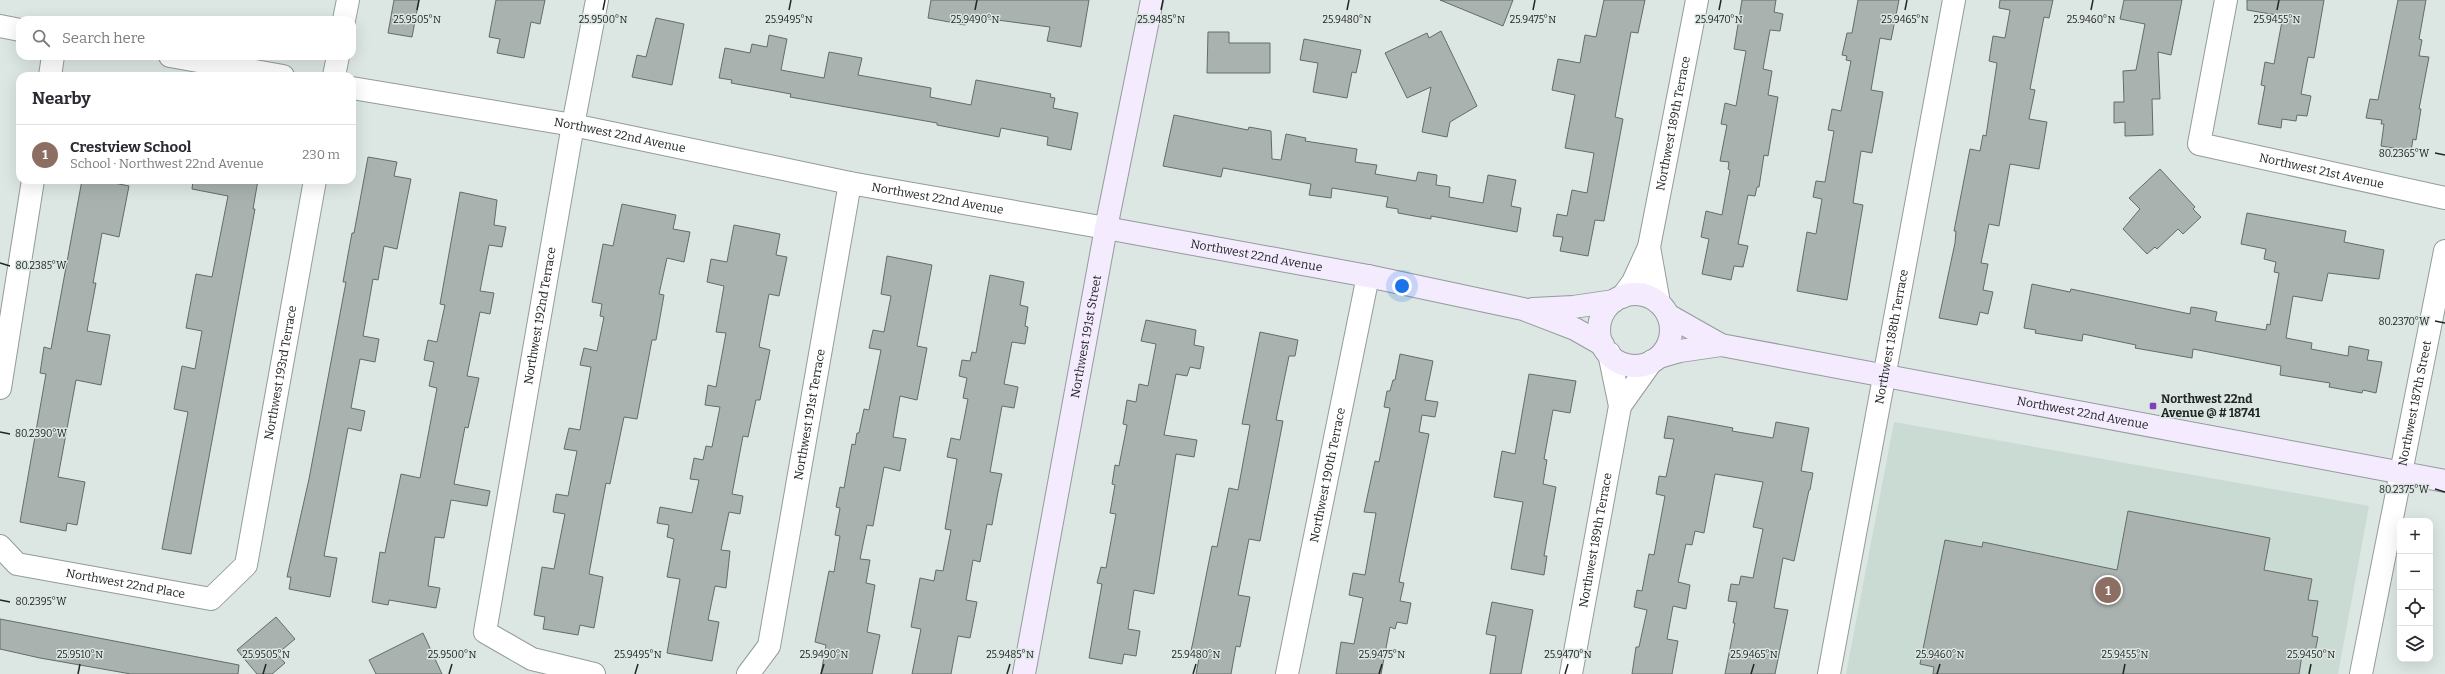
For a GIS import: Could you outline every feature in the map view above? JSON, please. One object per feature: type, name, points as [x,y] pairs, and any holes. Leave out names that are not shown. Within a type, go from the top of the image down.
[{"type":"street","points":[[345,16],[348,0]]},
{"type":"street","name":"Northwest 192nd Terrace","points":[[594,674],[532,659],[485,632],[573,125],[597,0]]},
{"type":"street","name":"Northwest 191st Street","points":[[1024,674],[1106,228],[1152,0]]},
{"type":"street","name":"Northwest 189th Terrace","points":[[1618,299],[1636,277],[1649,247],[1697,0]]},
{"type":"street","name":"Northwest 188th Terrace","points":[[1829,674],[1954,0]]},
{"type":"street","name":"Northwest 21st Avenue","points":[[2226,0],[2199,144],[2445,198]]},
{"type":"street","points":[[0,26],[16,29]]},
{"type":"street","points":[[51,72],[52,60]]},
{"type":"street","points":[[193,60],[261,72]]},
{"type":"street","points":[[335,72],[337,60]]},
{"type":"street","name":"Northwest 22nd Avenue","points":[[356,89],[573,125],[850,183],[1368,276],[1524,309],[1575,329],[1606,349]]},
{"type":"street","name":"Northwest 191st Terrace","points":[[748,674],[769,646],[850,183]]},
{"type":"street","points":[[0,388],[32,184]]},
{"type":"street","name":"Northwest 193rd Terrace","points":[[246,565],[314,184]]},
{"type":"street","name":"Northwest 189th Terrace","points":[[1649,247],[1664,309]]},
{"type":"street","name":"Northwest 187th Street","points":[[2361,674],[2445,251]]},
{"type":"street","name":"Northwest 190th Terrace","points":[[1287,674],[1368,276]]},
{"type":"street","points":[[1630,294],[1643,294],[1664,309],[1671,326],[1670,338],[1655,359],[1638,366],[1615,360],[1606,349],[1599,327],[1602,315],[1618,299],[1630,294]]},
{"type":"street","name":"Northwest 22nd Avenue","points":[[1524,309],[1573,307],[1618,299]]},
{"type":"street","name":"Northwest 22nd Avenue","points":[[1664,309],[1721,345]]},
{"type":"street","name":"Northwest 22nd Avenue","points":[[1655,359],[1680,351],[1721,345],[2445,481]]},
{"type":"street","name":"Northwest 189th Terrace","points":[[1571,674],[1620,406],[1606,349]]},
{"type":"street","name":"Northwest 189th Terrace","points":[[1620,406],[1655,359]]},
{"type":"street","name":"Northwest 22nd Place","points":[[0,546],[17,564],[210,599],[246,565]]},
{"type":"shaded area","points":[[1894,422],[2369,506],[2338,674],[1846,674]]},
{"type":"building","points":[[394,0],[419,0],[412,37],[388,33]]},
{"type":"building","points":[[496,0],[545,0],[540,24],[531,22],[524,58],[497,53],[500,39],[489,37]]},
{"type":"building","points":[[931,0],[1089,0],[1081,47],[1047,41],[1050,27],[967,16],[965,25],[928,18]]},
{"type":"building","points":[[1440,0],[1513,0],[1503,26]]},
{"type":"building","points":[[1604,0],[1645,0],[1638,33],[1631,32],[1615,117],[1623,119],[1604,221],[1595,220],[1588,256],[1560,251],[1563,237],[1553,236],[1557,214],[1567,216],[1572,190],[1587,193],[1594,153],[1565,148],[1575,95],[1552,90],[1558,59],[1580,63],[1585,35],[1596,37]]},
{"type":"building","points":[[1742,0],[1776,0],[1774,12],[1783,14],[1780,31],[1770,30],[1763,69],[1772,71],[1768,95],[1778,97],[1768,156],[1764,155],[1759,187],[1757,187],[1755,196],[1748,195],[1738,244],[1748,246],[1743,267],[1734,266],[1731,280],[1702,274],[1709,239],[1701,237],[1706,211],[1722,215],[1730,170],[1728,169],[1729,162],[1720,161],[1727,125],[1721,124],[1725,103],[1736,106],[1746,51],[1734,49]]},
{"type":"building","points":[[1858,0],[1899,0],[1891,40],[1880,38],[1871,90],[1883,92],[1872,153],[1861,151],[1853,203],[1863,205],[1847,300],[1797,291],[1807,232],[1816,234],[1822,199],[1813,197],[1816,181],[1825,182],[1834,131],[1828,130],[1832,109],[1841,111],[1851,61],[1846,60],[1847,56],[1842,55],[1847,33],[1852,33]]},
{"type":"building","points":[[2000,0],[2053,0],[2049,18],[2044,17],[2030,89],[2035,90],[2029,119],[2047,122],[2039,169],[2010,164],[1999,226],[1989,224],[1981,263],[1988,264],[1983,290],[1993,292],[1988,314],[1980,312],[1977,325],[1939,318],[1955,243],[1956,231],[1954,231],[1970,149],[1980,151],[1983,135],[1986,136],[1997,63],[1989,61],[1993,36],[2005,38],[2010,10],[1999,8]]},
{"type":"building","points":[[2124,0],[2182,0],[2171,55],[2158,52],[2160,99],[2152,99],[2153,135],[2125,136],[2125,122],[2114,123],[2114,102],[2124,102],[2123,71],[2136,70],[2145,24],[2120,19]]},
{"type":"building","points":[[2247,0],[2324,0],[2314,58],[2308,57],[2301,94],[2311,96],[2307,116],[2297,115],[2296,121],[2282,119],[2281,128],[2258,124],[2265,86],[2261,85],[2265,62],[2274,64],[2283,16],[2247,10]]},
{"type":"building","points":[[2398,0],[2426,0],[2419,39],[2422,40],[2419,56],[2429,57],[2419,109],[2421,109],[2416,140],[2413,139],[2411,151],[2381,146],[2384,124],[2381,124],[2382,120],[2366,118],[2370,99],[2378,100]]},
{"type":"building","points":[[656,18],[684,24],[672,85],[632,77],[637,55],[646,57]]},
{"type":"building","points":[[1441,31],[1477,106],[1450,122],[1447,137],[1422,132],[1431,87],[1407,98],[1385,53],[1427,33],[1429,38]]},
{"type":"building","points":[[1208,32],[1229,32],[1229,43],[1270,43],[1270,73],[1207,73]]},
{"type":"building","points":[[769,35],[787,39],[781,70],[824,78],[829,52],[862,58],[858,75],[931,88],[930,97],[971,105],[976,80],[1051,94],[1050,97],[1055,98],[1053,108],[1078,113],[1071,150],[1047,145],[1048,137],[1001,128],[999,137],[937,125],[937,123],[790,97],[791,94],[731,83],[732,80],[719,78],[725,48],[750,53],[752,44],[767,47]]},
{"type":"building","points":[[1304,39],[1361,50],[1356,73],[1352,72],[1347,98],[1313,92],[1318,63],[1300,60]]},
{"type":"building","points":[[1174,115],[1248,130],[1249,127],[1271,131],[1272,159],[1281,160],[1286,134],[1306,138],[1305,141],[1357,149],[1355,162],[1377,165],[1375,174],[1416,181],[1418,172],[1437,175],[1436,185],[1450,187],[1449,197],[1483,203],[1488,175],[1516,180],[1511,206],[1521,208],[1517,232],[1431,216],[1431,219],[1398,213],[1398,209],[1386,207],[1388,197],[1332,188],[1331,198],[1309,195],[1311,184],[1223,168],[1221,177],[1163,166]]},
{"type":"building","points":[[368,157],[397,162],[394,176],[411,179],[397,249],[384,246],[378,280],[373,279],[363,336],[379,339],[375,362],[360,359],[351,408],[365,411],[361,431],[348,428],[324,556],[337,558],[330,597],[289,589],[291,577],[287,577],[309,479],[346,282],[343,282]]},
{"type":"building","points":[[2160,169],[2195,207],[2193,209],[2201,217],[2183,234],[2178,229],[2157,249],[2155,247],[2147,254],[2123,229],[2140,209],[2129,198]]},
{"type":"building","points":[[81,184],[119,184],[129,186],[119,237],[102,233],[93,283],[96,283],[87,331],[110,335],[101,385],[76,380],[58,477],[85,482],[77,525],[67,523],[66,531],[20,522],[46,374],[40,373],[44,347],[51,349]]},
{"type":"building","points":[[193,184],[257,184],[253,209],[255,209],[191,554],[162,549],[188,412],[174,409],[182,366],[195,369],[202,331],[186,328],[196,274],[212,277],[228,196],[192,189]]},
{"type":"building","points":[[460,192],[497,200],[494,225],[506,227],[502,247],[489,245],[480,291],[494,293],[490,314],[480,312],[467,376],[479,378],[468,428],[465,427],[454,484],[490,491],[487,506],[451,500],[444,538],[435,537],[428,586],[440,588],[436,608],[389,600],[388,605],[372,602],[380,552],[385,553],[401,474],[420,478],[437,388],[429,386],[434,362],[424,360],[428,340],[437,342],[445,305],[440,304]]},
{"type":"building","points":[[622,204],[676,215],[673,229],[690,232],[684,262],[667,258],[659,294],[664,295],[656,340],[652,340],[637,419],[624,417],[610,484],[606,483],[589,574],[603,577],[594,628],[580,625],[578,635],[543,629],[545,617],[534,615],[542,567],[554,569],[565,514],[553,512],[556,494],[568,496],[577,451],[564,449],[569,428],[580,430],[591,367],[580,365],[584,348],[597,351],[604,317],[600,316],[602,304],[592,302],[603,244],[613,246]]},
{"type":"building","points":[[2247,213],[2346,231],[2344,242],[2384,250],[2379,279],[2328,273],[2322,301],[2293,296],[2286,338],[2312,343],[2311,349],[2348,356],[2349,346],[2369,350],[2367,360],[2382,362],[2376,393],[2363,390],[2362,393],[2329,387],[2330,383],[2280,375],[2281,366],[2193,349],[2192,358],[2135,348],[2136,345],[2083,334],[2082,341],[2035,333],[2036,330],[2024,328],[2032,284],[2070,292],[2071,289],[2190,314],[2191,307],[2204,309],[2217,312],[2215,321],[2266,330],[2267,324],[2270,325],[2279,273],[2274,272],[2276,262],[2264,259],[2266,249],[2241,244]]},
{"type":"building","points":[[734,225],[780,234],[776,255],[787,257],[779,296],[769,294],[759,347],[770,350],[760,400],[756,400],[748,437],[743,436],[732,494],[743,496],[740,514],[729,512],[721,550],[730,551],[726,588],[715,586],[708,620],[719,622],[712,661],[667,653],[680,579],[667,577],[674,539],[667,537],[669,525],[657,523],[660,507],[692,513],[699,480],[690,479],[694,458],[703,460],[706,446],[712,447],[720,407],[705,405],[708,385],[716,387],[726,333],[716,332],[724,286],[707,282],[711,259],[727,262]]},
{"type":"building","points":[[887,256],[932,265],[917,346],[927,348],[917,400],[900,396],[893,437],[906,439],[900,471],[884,467],[873,526],[867,525],[860,559],[870,560],[866,583],[875,585],[867,632],[880,635],[872,674],[821,674],[826,645],[815,642],[829,571],[834,572],[840,536],[835,535],[840,508],[836,507],[840,487],[844,488],[852,444],[855,445],[864,409],[869,410],[881,350],[869,348],[873,330],[884,332],[891,296],[881,294]]},
{"type":"building","points":[[990,275],[1024,282],[1020,305],[1028,307],[1025,326],[1028,327],[1025,344],[1012,342],[1004,384],[1018,387],[1014,408],[1002,406],[990,472],[1002,474],[992,525],[987,524],[980,562],[973,560],[966,600],[977,602],[970,638],[958,636],[951,674],[912,674],[921,629],[911,627],[920,578],[934,581],[936,570],[943,571],[951,530],[945,529],[957,459],[947,457],[951,438],[960,440],[968,399],[963,398],[967,378],[959,376],[962,360],[970,361],[972,352],[976,353]]},
{"type":"building","points":[[1146,320],[1196,330],[1194,345],[1204,347],[1200,369],[1190,367],[1187,376],[1176,374],[1164,435],[1197,440],[1194,457],[1176,454],[1154,594],[1134,590],[1128,629],[1140,631],[1136,656],[1124,654],[1122,664],[1089,658],[1102,584],[1097,583],[1101,567],[1106,568],[1116,514],[1110,513],[1115,485],[1112,484],[1115,465],[1119,466],[1127,425],[1123,424],[1127,400],[1136,402],[1139,384],[1148,386],[1156,344],[1141,341]]},
{"type":"building","points":[[1260,332],[1298,340],[1295,356],[1289,356],[1276,420],[1283,421],[1260,541],[1249,539],[1238,595],[1250,597],[1240,647],[1236,646],[1231,674],[1196,674],[1200,653],[1191,651],[1212,546],[1217,547],[1229,488],[1238,490],[1250,425],[1242,424]]},
{"type":"building","points":[[1400,354],[1433,361],[1425,400],[1438,402],[1435,417],[1422,415],[1419,432],[1429,434],[1399,582],[1404,583],[1400,601],[1411,603],[1407,624],[1397,622],[1395,629],[1390,627],[1381,674],[1336,674],[1341,642],[1354,644],[1363,598],[1349,595],[1353,573],[1365,575],[1376,513],[1364,512],[1375,461],[1379,462],[1390,408],[1384,407],[1387,391],[1390,391],[1393,380],[1395,380]]},
{"type":"building","points":[[1529,374],[1576,381],[1570,413],[1553,410],[1544,459],[1547,460],[1543,484],[1556,487],[1544,556],[1547,556],[1544,575],[1511,569],[1523,502],[1494,497],[1502,451],[1515,454]]},
{"type":"building","points":[[1668,416],[1733,428],[1732,431],[1773,438],[1776,422],[1809,428],[1801,471],[1813,473],[1794,561],[1783,558],[1774,608],[1788,610],[1775,674],[1725,674],[1735,623],[1733,623],[1737,602],[1728,601],[1731,584],[1739,585],[1741,576],[1753,578],[1763,529],[1753,527],[1763,482],[1715,474],[1704,533],[1695,531],[1692,545],[1686,544],[1678,582],[1690,585],[1686,609],[1673,606],[1667,639],[1678,641],[1672,674],[1632,674],[1636,647],[1639,647],[1647,610],[1634,607],[1637,590],[1642,591],[1649,554],[1654,555],[1665,496],[1656,494],[1659,476],[1666,477],[1674,439],[1664,438]]},
{"type":"building","points":[[2128,511],[2270,538],[2264,570],[2312,579],[2308,600],[2318,601],[2312,636],[2318,637],[2314,657],[2302,655],[2299,674],[1933,674],[1934,667],[1920,664],[1945,540],[1982,547],[1983,542],[2117,570]]},
{"type":"building","points":[[1492,602],[1533,610],[1521,674],[1490,674],[1496,636],[1486,634]]},
{"type":"building","points":[[276,617],[295,639],[277,654],[285,663],[272,674],[257,674],[237,650]]},
{"type":"building","points":[[0,619],[239,665],[238,674],[131,674],[40,658],[0,649]]},
{"type":"building","points":[[423,633],[442,674],[376,674],[369,660]]},
{"type":"place","name":"Northwest 22nd Avenue @ # 18741","points":[[2153,406]]},
{"type":"place","name":"Crestview School","points":[[2108,590]]}]
